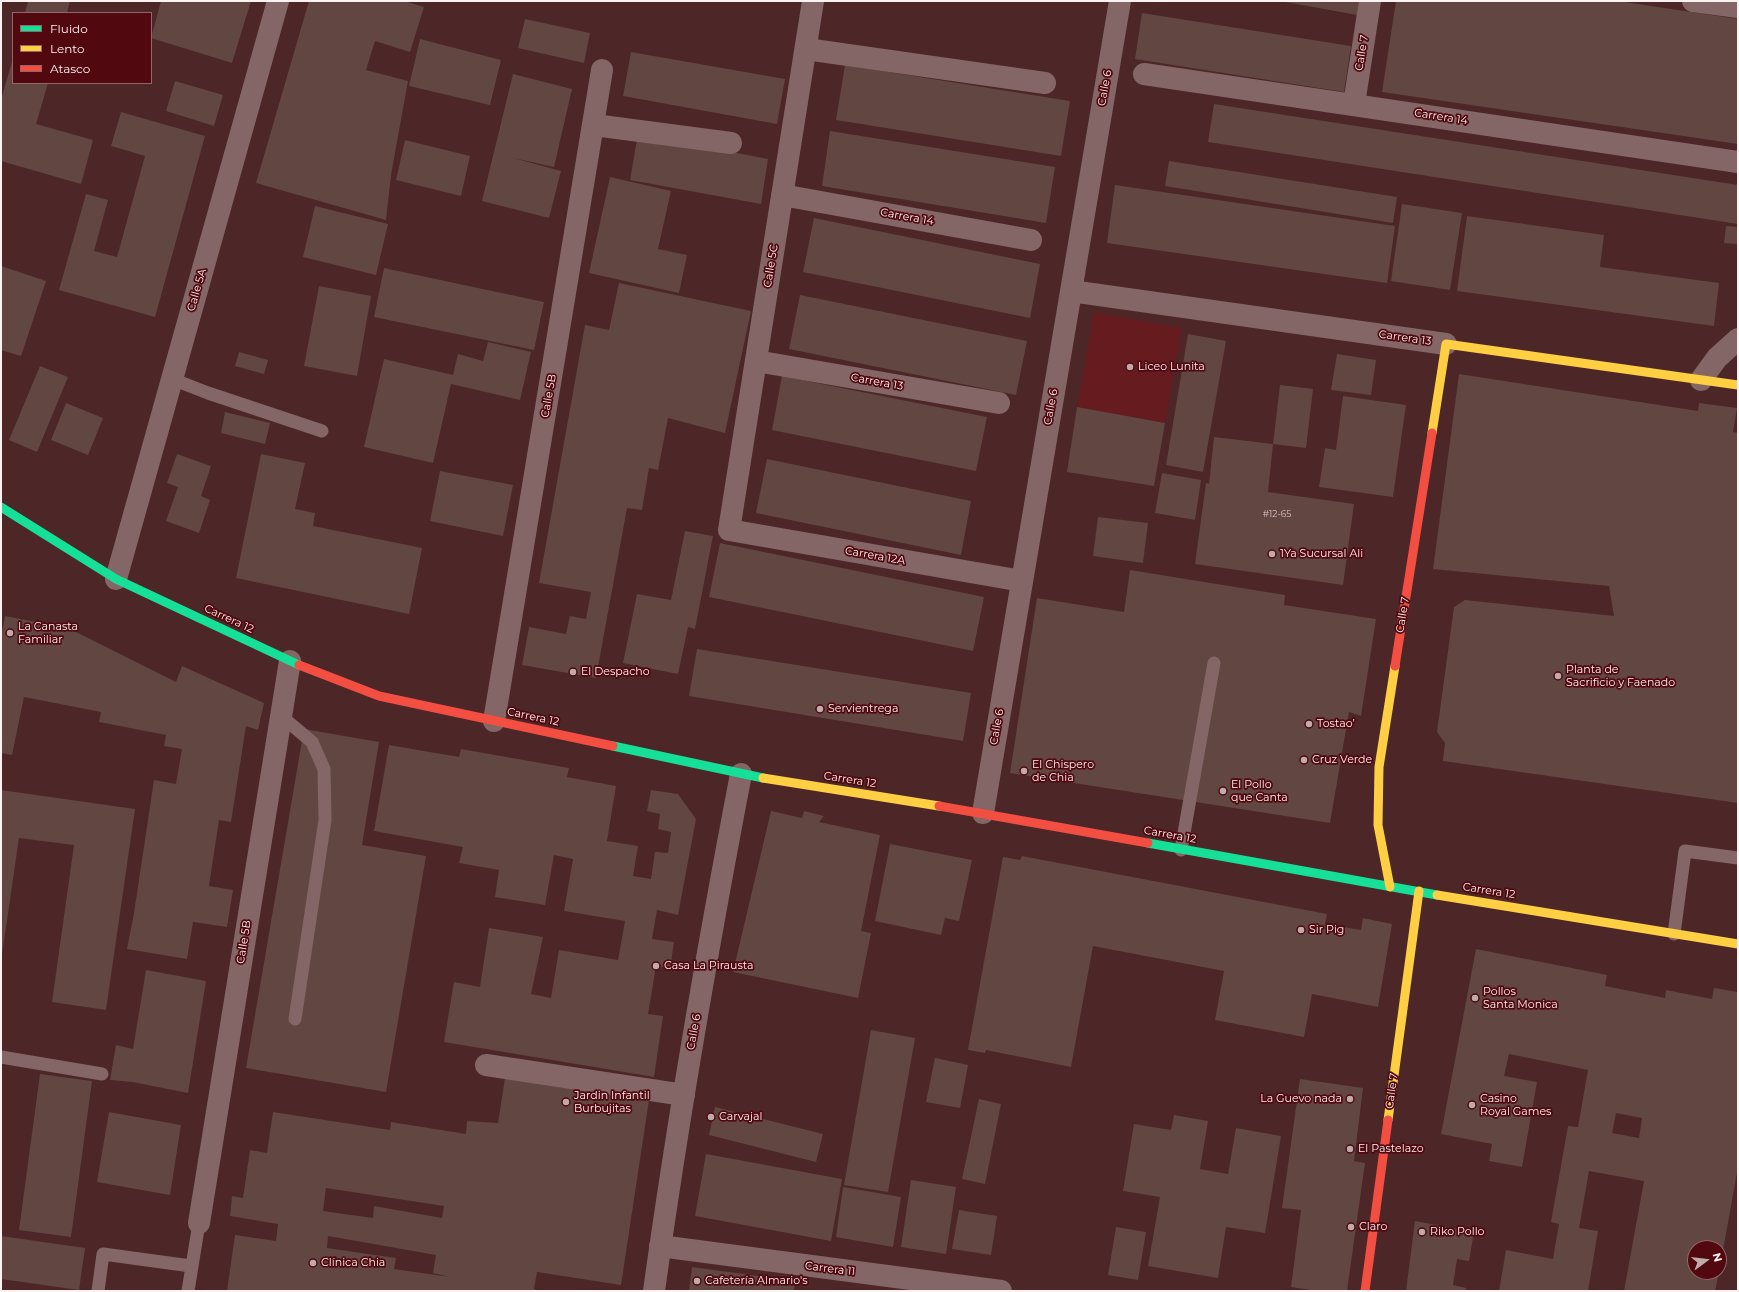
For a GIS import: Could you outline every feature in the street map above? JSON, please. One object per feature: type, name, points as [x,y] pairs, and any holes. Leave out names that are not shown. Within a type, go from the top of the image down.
[{"type":"main road","name":"Carrera 13","points":[[1446,344],[1738,385]]},
{"type":"main road","name":"Calle 7","points":[[1390,887],[1378,825],[1379,767],[1446,344]]},
{"type":"main road","name":"Carrera 12","points":[[1,507],[116,579],[290,661],[379,696],[741,774],[983,813],[1390,887],[1738,944]]},
{"type":"main road","name":"Calle 7","points":[[1365,1291],[1419,891]]},
{"type":"street","name":"Calle 5A","points":[[116,579],[278,1]]},
{"type":"street","name":"Calle 5C","points":[[728,530],[813,1]]},
{"type":"street","name":"Calle 6","points":[[983,813],[1120,1]]},
{"type":"street","name":"Calle 7","points":[[1354,104],[1370,1]]},
{"type":"street","points":[[1693,1],[1738,7]]},
{"type":"street","points":[[806,48],[1045,83]]},
{"type":"street","name":"Calle 5B","points":[[494,721],[602,70]]},
{"type":"street","name":"Carrera 14","points":[[1144,74],[1738,162]]},
{"type":"street","points":[[594,125],[731,143]]},
{"type":"street","name":"Carrera 14","points":[[782,195],[1031,240]]},
{"type":"street","name":"Carrera 13","points":[[1071,291],[1446,344]]},
{"type":"street","points":[[1701,380],[1717,358],[1738,340]]},
{"type":"street","name":"Carrera 13","points":[[756,361],[999,403]]},
{"type":"street","name":"Carrera 12A","points":[[728,530],[1022,581]]},
{"type":"street","name":"Calle 5B","points":[[199,1223],[280,715],[290,661]]},
{"type":"street","name":"Calle 6","points":[[654,1291],[710,934],[741,774]]},
{"type":"street","points":[[486,1065],[684,1095]]},
{"type":"street","name":"Carrera 11","points":[[660,1246],[1000,1291]]},
{"type":"lane","points":[[172,379],[208,393],[322,431]]},
{"type":"lane","points":[[1181,850],[1214,663]]},
{"type":"lane","points":[[280,715],[312,742],[324,769],[325,820],[295,1019]]},
{"type":"lane","points":[[1674,934],[1685,851],[1738,858]]},
{"type":"lane","points":[[1,1057],[102,1074]]},
{"type":"lane","points":[[188,1291],[199,1223]]},
{"type":"lane","points":[[98,1291],[103,1254],[191,1266]]},
{"type":"shaded area","name":"Liceo Lunita","points":[[1094,312],[1182,328],[1165,423],[1077,407]]},
{"type":"building","points":[[28,1],[70,1],[67,12],[25,12]]},
{"type":"building","points":[[161,1],[251,1],[232,63],[152,38]]},
{"type":"building","points":[[309,1],[404,1],[424,7],[410,52],[375,41],[366,70],[408,81],[391,175],[386,220],[256,183]]},
{"type":"building","points":[[1280,1],[1359,1],[1357,15]]},
{"type":"building","points":[[1396,1],[1618,1],[1738,19],[1738,144],[1382,92]]},
{"type":"building","points":[[1142,13],[1351,46],[1344,92],[1135,59]]},
{"type":"building","points":[[525,19],[590,33],[584,63],[518,48]]},
{"type":"building","points":[[420,39],[501,60],[490,105],[409,86]]},
{"type":"building","points":[[631,52],[785,79],[777,124],[623,96]]},
{"type":"building","points":[[12,62],[12,84],[48,84],[36,124],[93,140],[81,184],[1,161],[1,100]]},
{"type":"building","points":[[845,65],[1070,101],[1061,156],[836,120]]},
{"type":"building","points":[[513,74],[572,89],[554,167],[513,158],[561,171],[549,218],[482,201]]},
{"type":"building","points":[[175,81],[223,95],[214,126],[166,111]]},
{"type":"building","points":[[1214,104],[1738,185],[1738,224],[1208,142]]},
{"type":"building","points":[[121,112],[205,136],[155,317],[59,290],[86,194],[108,200],[94,251],[117,257],[145,156],[111,146]]},
{"type":"building","points":[[830,131],[1055,167],[1046,223],[822,186]]},
{"type":"building","points":[[638,134],[768,159],[761,204],[630,180]]},
{"type":"building","points":[[405,140],[470,156],[461,196],[396,180]]},
{"type":"building","points":[[1169,161],[1397,197],[1393,223],[1165,186]]},
{"type":"building","points":[[610,177],[671,191],[658,249],[687,255],[679,293],[589,273]]},
{"type":"building","points":[[1115,185],[1395,226],[1387,283],[1107,243]]},
{"type":"building","points":[[1402,204],[1462,213],[1450,290],[1391,281]]},
{"type":"building","points":[[315,206],[388,224],[376,275],[303,257]]},
{"type":"building","points":[[1467,216],[1604,235],[1600,267],[1719,283],[1714,326],[1457,291]]},
{"type":"building","points":[[814,218],[1040,264],[1030,318],[803,272]]},
{"type":"building","points":[[1726,226],[1738,227],[1738,244],[1724,243]]},
{"type":"building","points":[[1,266],[46,281],[21,356],[1,350]]},
{"type":"building","points":[[384,268],[544,302],[534,350],[374,317]]},
{"type":"building","points":[[619,283],[751,311],[725,433],[668,418],[658,470],[649,468],[642,510],[627,508],[596,678],[522,665],[529,627],[566,634],[570,616],[586,619],[591,592],[539,583],[585,325],[609,330]]},
{"type":"building","points":[[319,286],[371,296],[357,376],[304,366]]},
{"type":"building","points":[[800,295],[1027,341],[1016,395],[789,349]]},
{"type":"building","points":[[1188,334],[1226,341],[1203,472],[1166,465]]},
{"type":"building","points":[[488,342],[531,352],[520,400],[451,384],[433,463],[364,447],[384,359],[453,375],[458,354],[483,361]]},
{"type":"building","points":[[239,352],[268,360],[264,374],[235,366]]},
{"type":"building","points":[[1337,354],[1376,360],[1371,395],[1331,390]]},
{"type":"building","points":[[40,366],[68,377],[37,452],[9,440]]},
{"type":"building","points":[[1459,374],[1698,411],[1699,403],[1737,408],[1733,432],[1738,433],[1738,803],[1443,761],[1445,743],[1437,732],[1454,607],[1465,600],[1614,616],[1609,586],[1433,569]]},
{"type":"building","points":[[782,376],[987,417],[976,471],[772,430]]},
{"type":"building","points":[[1280,385],[1313,389],[1306,448],[1273,444]]},
{"type":"building","points":[[1343,396],[1406,405],[1393,497],[1319,487],[1325,448],[1336,450]]},
{"type":"building","points":[[66,403],[103,418],[88,455],[51,440]]},
{"type":"building","points":[[1077,407],[1165,423],[1154,486],[1067,472]]},
{"type":"building","points":[[225,412],[270,423],[265,444],[221,433]]},
{"type":"building","points":[[1214,437],[1273,444],[1268,492],[1354,504],[1343,585],[1195,564],[1206,483],[1209,484]]},
{"type":"building","points":[[177,454],[211,466],[201,496],[210,500],[199,533],[166,521],[178,487],[167,483]]},
{"type":"building","points":[[261,454],[305,463],[295,509],[315,513],[313,526],[422,548],[409,614],[236,578]]},
{"type":"building","points":[[767,459],[971,501],[961,555],[756,513]]},
{"type":"building","points":[[440,471],[513,485],[503,536],[430,521]]},
{"type":"building","points":[[1162,473],[1201,480],[1195,520],[1155,513]]},
{"type":"building","points":[[1098,517],[1148,523],[1143,563],[1093,556]]},
{"type":"building","points":[[685,531],[713,536],[695,629],[688,627],[678,674],[623,663],[637,594],[671,600]]},
{"type":"building","points":[[720,543],[984,597],[973,651],[709,597]]},
{"type":"building","points":[[1130,570],[1285,595],[1284,605],[1376,619],[1361,716],[1349,712],[1330,823],[1010,773],[1037,598],[1124,612]]},
{"type":"building","points":[[5,616],[68,628],[176,682],[182,666],[264,703],[258,730],[246,726],[231,822],[219,820],[209,886],[233,890],[227,927],[193,922],[187,959],[127,949],[134,913],[154,780],[176,784],[182,749],[164,746],[166,735],[99,722],[101,712],[24,697],[12,755],[1,753],[1,637]]},
{"type":"building","points":[[697,649],[971,693],[963,741],[689,696]]},
{"type":"building","points":[[304,729],[379,742],[362,845],[426,856],[386,1092],[246,1068]]},
{"type":"building","points":[[389,745],[459,757],[461,749],[569,768],[567,777],[616,786],[607,841],[638,846],[633,876],[651,879],[655,852],[668,853],[671,832],[658,829],[660,814],[647,811],[651,790],[678,794],[696,819],[678,915],[657,910],[652,939],[674,942],[670,969],[656,966],[648,1014],[663,1016],[654,1077],[444,1042],[454,982],[480,987],[489,928],[543,937],[531,994],[551,998],[559,950],[618,960],[625,921],[564,911],[573,859],[554,855],[545,905],[495,897],[499,870],[459,863],[463,847],[374,831]]},
{"type":"building","points":[[1,790],[135,809],[106,1010],[52,1002],[74,845],[19,838],[1,961]]},
{"type":"building","points":[[771,811],[802,818],[804,811],[824,816],[819,822],[880,835],[861,931],[871,933],[858,998],[733,972]]},
{"type":"building","points":[[890,844],[972,860],[959,921],[945,918],[941,935],[875,921]]},
{"type":"building","points":[[1022,856],[1327,914],[1325,924],[1361,930],[1363,918],[1392,924],[1378,1007],[1312,994],[1304,1037],[1215,1020],[1224,971],[1093,946],[1071,1067],[986,1050],[985,1053],[968,1050],[1003,857],[1020,860]]},
{"type":"building","points":[[1476,949],[1607,975],[1605,986],[1665,998],[1666,990],[1712,999],[1714,988],[1738,992],[1738,1167],[1725,1240],[1687,1240],[1687,1280],[1717,1280],[1715,1291],[1624,1291],[1644,1181],[1589,1171],[1579,1228],[1598,1231],[1588,1291],[1499,1291],[1506,1250],[1553,1259],[1559,1224],[1551,1222],[1568,1126],[1578,1127],[1588,1070],[1509,1054],[1504,1076],[1537,1082],[1522,1167],[1489,1161],[1492,1144],[1441,1134]],"holes":[[[1616,1113],[1642,1118],[1639,1138],[1612,1133]]]},
{"type":"building","points":[[146,970],[206,981],[188,1093],[133,1082],[110,1080],[116,1045],[133,1049]]},
{"type":"building","points":[[871,1030],[915,1038],[888,1192],[844,1185]]},
{"type":"building","points":[[935,1058],[968,1065],[960,1108],[926,1102]]},
{"type":"building","points":[[40,1074],[92,1081],[71,1237],[19,1230]]},
{"type":"building","points":[[505,1078],[649,1100],[621,1285],[537,1272],[534,1289],[539,1291],[227,1291],[235,1235],[276,1241],[278,1224],[230,1216],[232,1196],[243,1198],[250,1150],[267,1153],[273,1112],[390,1130],[391,1122],[466,1134],[467,1121],[498,1123]],"holes":[[[326,1188],[444,1206],[442,1218],[374,1206],[373,1218],[323,1211]],[[328,1236],[436,1255],[433,1273],[450,1277],[394,1269],[396,1258],[327,1248]]]},
{"type":"building","points":[[1300,1079],[1363,1088],[1354,1161],[1365,1163],[1347,1291],[1317,1291],[1291,1287],[1301,1210],[1282,1208]]},
{"type":"building","points":[[979,1099],[1001,1104],[985,1184],[962,1179]]},
{"type":"building","points":[[715,1107],[823,1134],[816,1162],[709,1135]]},
{"type":"building","points":[[109,1112],[181,1125],[170,1195],[97,1182]]},
{"type":"building","points":[[1174,1115],[1208,1121],[1200,1169],[1228,1174],[1236,1128],[1281,1136],[1265,1233],[1226,1227],[1218,1278],[1148,1266],[1160,1197],[1123,1191],[1134,1124],[1171,1130]]},
{"type":"building","points":[[706,1154],[842,1179],[831,1241],[695,1216]]},
{"type":"building","points":[[911,1180],[956,1187],[946,1254],[901,1247]]},
{"type":"building","points":[[843,1187],[901,1197],[893,1247],[836,1237]]},
{"type":"building","points":[[959,1210],[997,1216],[991,1255],[952,1249]]},
{"type":"building","points":[[1415,1221],[1474,1232],[1469,1261],[1457,1259],[1453,1285],[1466,1288],[1466,1291],[1406,1291]]},
{"type":"building","points":[[1116,1227],[1146,1232],[1138,1280],[1108,1275]]},
{"type":"building","points":[[1,1236],[85,1248],[79,1290],[1,1279]]},
{"type":"building","points":[[692,1267],[795,1281],[794,1291],[689,1291]]},
{"type":"traffic: fast","points":[[1,507],[116,579],[299,665]]},
{"type":"traffic: fast","points":[[613,746],[763,778]]},
{"type":"traffic: fast","points":[[1148,843],[1437,895]]},
{"type":"traffic: slow","points":[[1432,433],[1446,344],[1738,385]]},
{"type":"traffic: slow","points":[[1390,887],[1378,825],[1379,767],[1395,666]]},
{"type":"traffic: slow","points":[[763,778],[939,806]]},
{"type":"traffic: slow","points":[[1388,1120],[1419,891]]},
{"type":"traffic: slow","points":[[1437,895],[1738,944]]},
{"type":"traffic: jam","points":[[1395,666],[1432,433]]},
{"type":"traffic: jam","points":[[299,665],[379,696],[613,746]]},
{"type":"traffic: jam","points":[[939,806],[1148,843]]},
{"type":"traffic: jam","points":[[1365,1291],[1388,1120]]},
{"type":"place","name":"Liceo Lunita","points":[[1130,367]]},
{"type":"place","name":"1Ya Sucursal Ali","points":[[1272,554]]},
{"type":"place","name":"La Canasta Familiar","points":[[10,633]]},
{"type":"place","name":"El Despacho","points":[[573,672]]},
{"type":"place","name":"Planta de Sacrificio y Faenado","points":[[1558,676]]},
{"type":"place","name":"Servientrega","points":[[820,709]]},
{"type":"place","name":"Tostao’","points":[[1309,724]]},
{"type":"place","name":"Cruz Verde","points":[[1304,760]]},
{"type":"place","name":"El Chispero de Chia","points":[[1024,771]]},
{"type":"place","name":"El Pollo que Canta","points":[[1223,791]]},
{"type":"place","name":"Sir Pig","points":[[1301,930]]},
{"type":"place","name":"Casa La Pirausta","points":[[656,966]]},
{"type":"place","name":"Pollos Santa Monica","points":[[1475,998]]},
{"type":"place","name":"La Guevo nada","points":[[1350,1099]]},
{"type":"place","name":"Jardin Infantil Burbujitas","points":[[566,1102]]},
{"type":"place","name":"Casino Royal Games","points":[[1472,1105]]},
{"type":"place","name":"Carvajal","points":[[711,1117]]},
{"type":"place","name":"El Pastelazo","points":[[1350,1149]]},
{"type":"place","name":"Claro","points":[[1351,1227]]},
{"type":"place","name":"Riko Pollo","points":[[1422,1232]]},
{"type":"place","name":"Clínica Chia","points":[[313,1263]]},
{"type":"place","name":"Cafetería Almario's","points":[[697,1281]]}]
